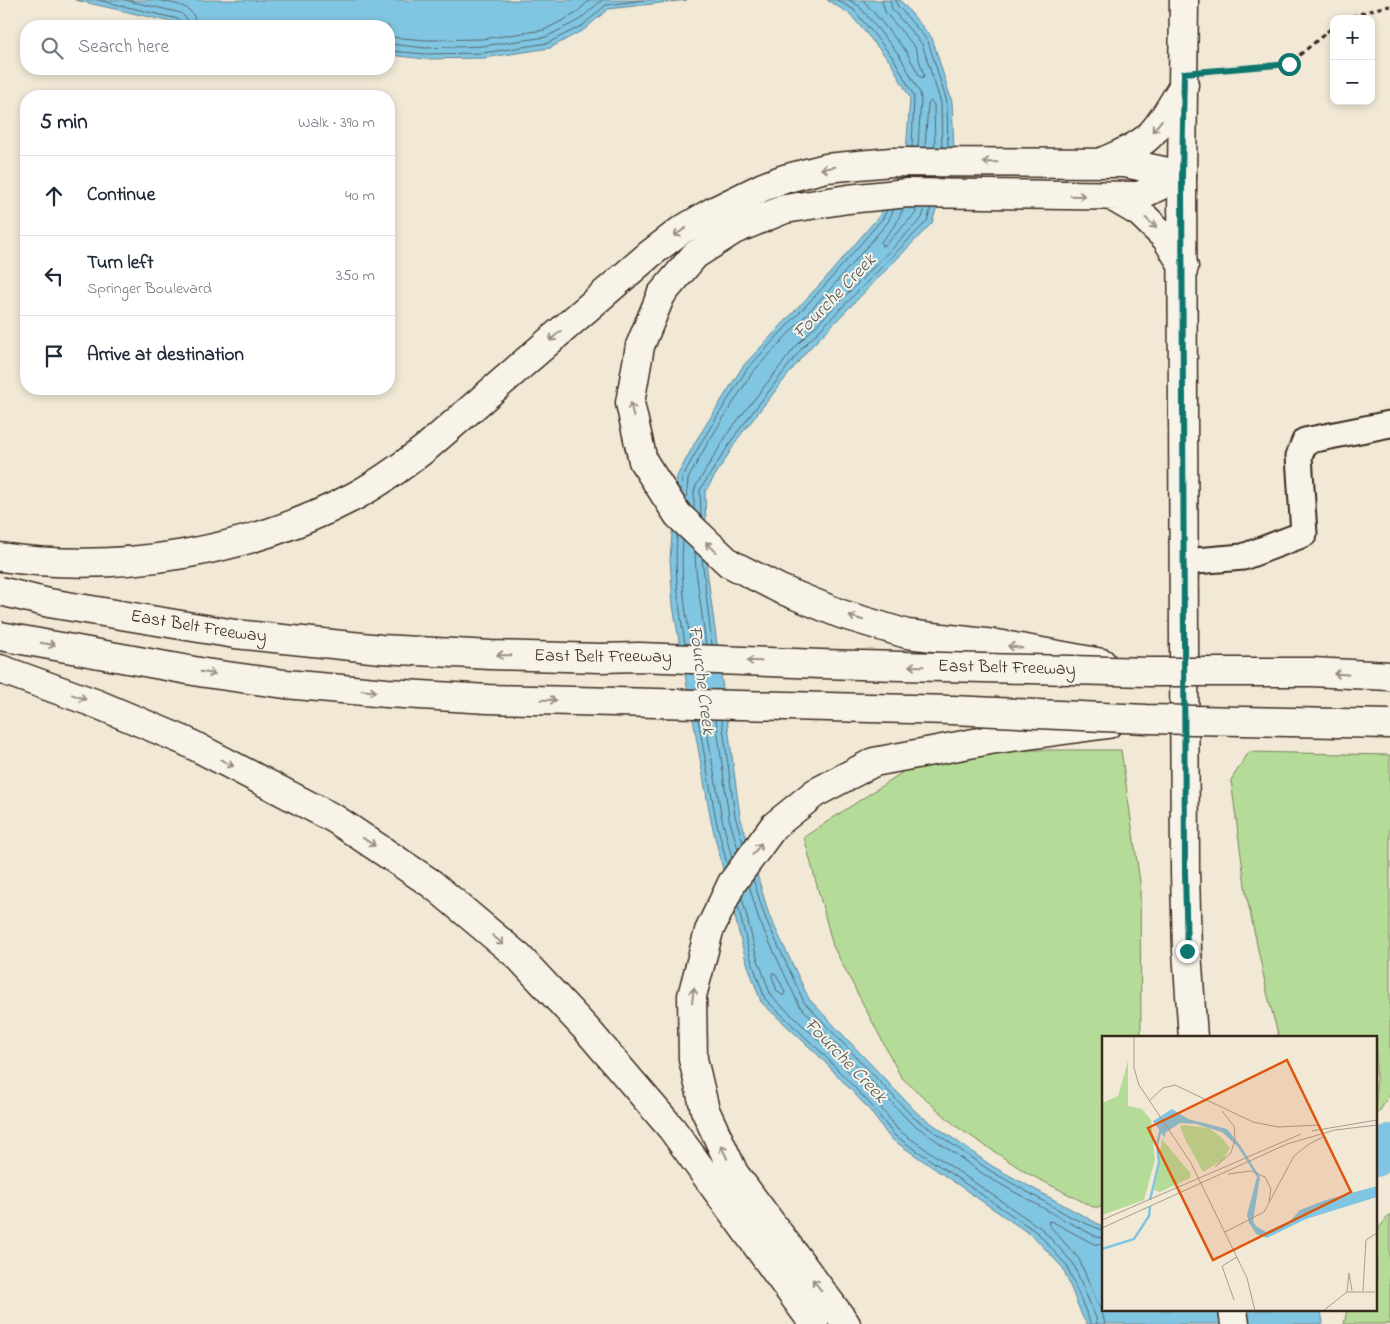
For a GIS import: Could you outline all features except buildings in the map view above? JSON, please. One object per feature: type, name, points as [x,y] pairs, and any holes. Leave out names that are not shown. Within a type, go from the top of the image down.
[{"type":"main road","points":[[1184,0],[1182,176],[1184,267],[1185,872],[1187,951],[1193,1036]]},
{"type":"main road","points":[[1100,163],[1147,138],[1161,122],[1184,79]]},
{"type":"main road","points":[[0,557],[29,561],[116,562],[155,559],[193,553],[239,542],[318,514],[355,496],[392,474],[427,447],[628,273],[680,231],[712,212],[784,179],[826,168],[891,162],[1125,163],[1182,176]]},
{"type":"main road","points":[[1149,672],[1003,645],[907,634],[841,614],[780,590],[729,563],[678,515],[643,461],[630,403],[640,346],[660,295],[695,255],[734,230],[785,209],[848,199],[908,193],[1139,196],[1182,176]]},
{"type":"main road","points":[[1111,196],[1140,213],[1166,238],[1184,267]]},
{"type":"main road","name":"East Belt Freeway","points":[[0,591],[49,603],[236,634],[381,649],[491,655],[601,658],[639,657],[820,664],[1149,672],[1312,672],[1390,676]]},
{"type":"main road","points":[[0,636],[205,673],[285,684],[387,693],[488,699],[952,710],[1146,719],[1390,724]]},
{"type":"main road","points":[[0,669],[97,704],[186,741],[335,819],[432,884],[519,957],[589,1032],[672,1129],[814,1324]]},
{"type":"main road","points":[[846,1324],[734,1173],[705,1110],[693,1059],[692,996],[709,931],[732,883],[774,826],[815,793],[874,762],[990,740],[1146,719]]},
{"type":"lane","points":[[1184,562],[1243,556],[1304,534],[1299,456],[1305,441],[1390,424]]},
{"type":"path","points":[[1356,15],[1390,6]]},
{"type":"path","points":[[1184,79],[1289,64],[1330,29]]},
{"type":"green space","points":[[1019,750],[1121,750],[1140,882],[1141,1036],[1102,1036],[1102,1207],[1093,1207],[1027,1173],[957,1127],[901,1077],[833,946],[804,837],[915,764]]},
{"type":"green space","points":[[1249,752],[1390,755],[1390,1094],[1378,1114],[1378,1036],[1278,1036],[1246,893],[1231,780]]},
{"type":"green space","points":[[1390,1214],[1390,1324],[1344,1324],[1347,1312],[1378,1312],[1378,1229]]},
{"type":"water","points":[[75,0],[687,0],[608,9],[585,29],[550,48],[484,58],[426,59],[395,56],[395,20],[163,20]]},
{"type":"water","points":[[827,0],[900,0],[932,38],[952,102],[954,150],[932,223],[806,352],[739,437],[705,492],[707,570],[740,816],[769,915],[809,999],[917,1113],[992,1166],[1102,1226],[1102,1312],[1321,1312],[1323,1324],[1087,1324],[1063,1268],[1034,1237],[890,1138],[868,1108],[817,1054],[761,1002],[745,957],[711,821],[673,606],[670,558],[677,476],[697,439],[743,366],[824,280],[880,215],[906,153],[910,98],[891,63],[850,14]]},
{"type":"waterway","name":"Fourche Creek","points":[[1378,1159],[1386,1149],[1390,1139]]},
{"type":"route","points":[[1187,951],[1182,176],[1184,73],[1289,64]]}]
